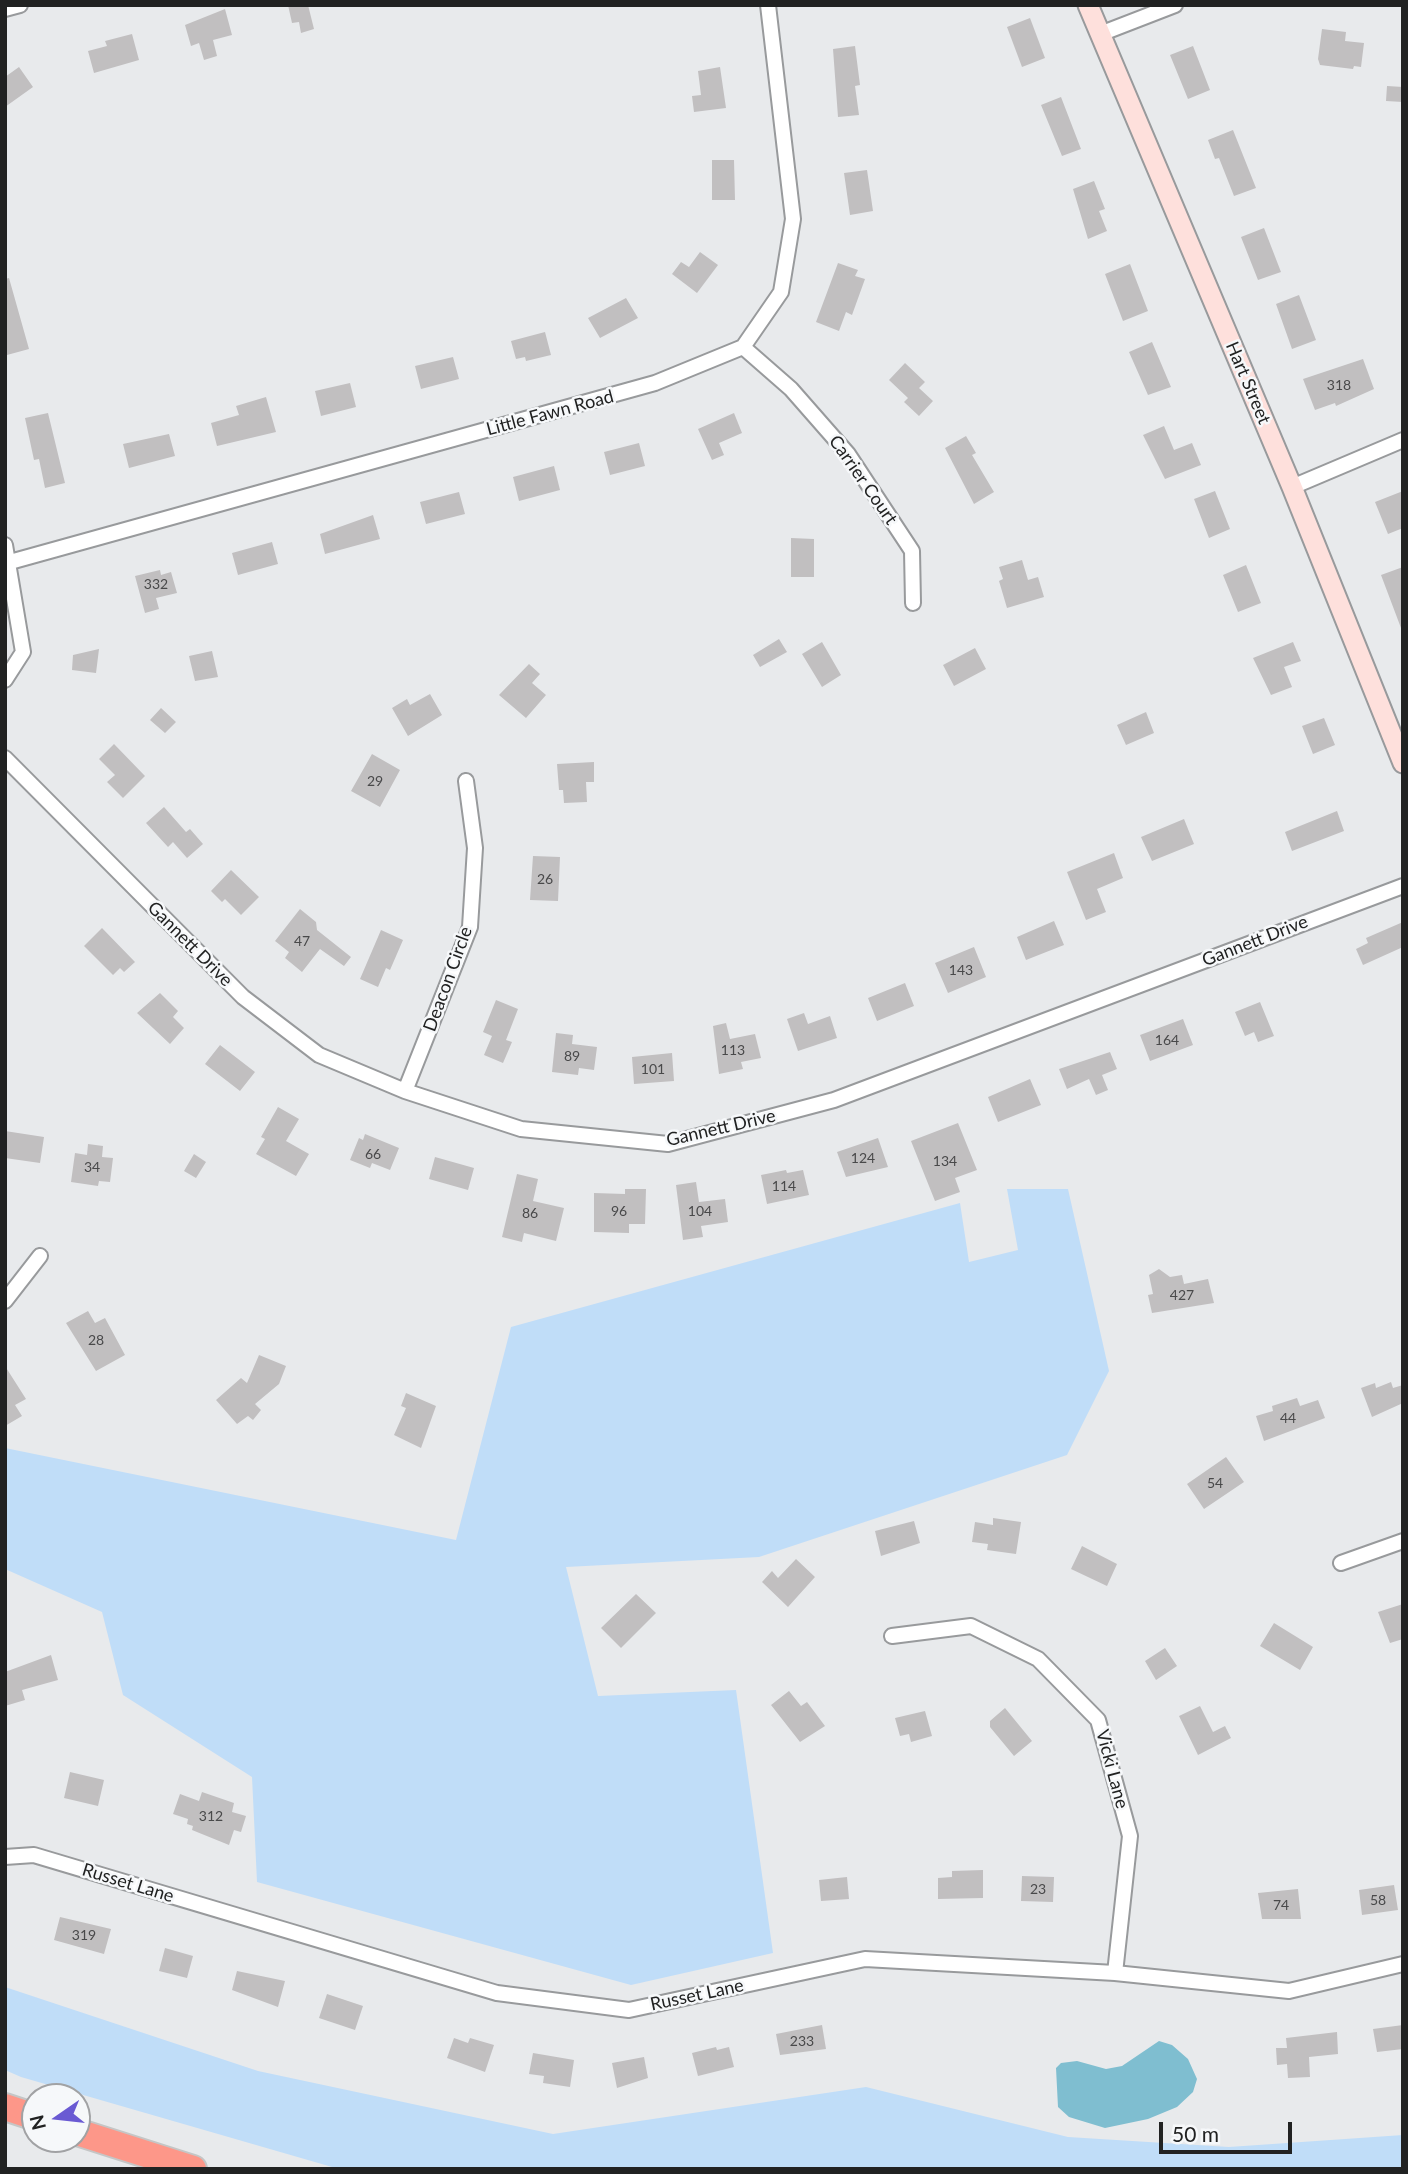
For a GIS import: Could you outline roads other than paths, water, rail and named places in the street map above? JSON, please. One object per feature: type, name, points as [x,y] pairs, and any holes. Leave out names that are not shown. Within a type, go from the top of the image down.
[{"type":"highway","points":[[91,2136],[193,2169]]},
{"type":"street","points":[[5,9],[20,5]]},
{"type":"street","points":[[743,347],[781,292],[793,219],[768,5]]},
{"type":"street","name":"Hart Street","points":[[1088,5],[1292,487],[1403,763]]},
{"type":"street","points":[[1100,34],[1175,5]]},
{"type":"street","name":"Little Fawn Road","points":[[10,562],[655,383],[743,347]]},
{"type":"street","name":"Carrier Court","points":[[743,347],[792,389],[848,454],[912,551],[913,603]]},
{"type":"street","points":[[1292,487],[1403,440]]},
{"type":"street","points":[[5,545],[10,562],[23,652],[5,680]]},
{"type":"street","name":"Gannett Drive","points":[[5,758],[243,997],[319,1055],[405,1091],[522,1129],[667,1144],[834,1100],[1403,886]]},
{"type":"street","name":"Deacon Circle","points":[[405,1091],[470,927],[475,848],[466,781]]},
{"type":"street","points":[[5,1301],[40,1256]]},
{"type":"street","points":[[1341,1563],[1403,1541]]},
{"type":"street","name":"Vicki Lane","points":[[891,1636],[971,1626],[1038,1659],[1098,1720],[1130,1836],[1115,1973]]},
{"type":"street","name":"Russet Lane","points":[[5,1857],[34,1855],[497,1993],[629,2010],[864,1959],[1115,1973],[1289,1991],[1403,1964]]}]
